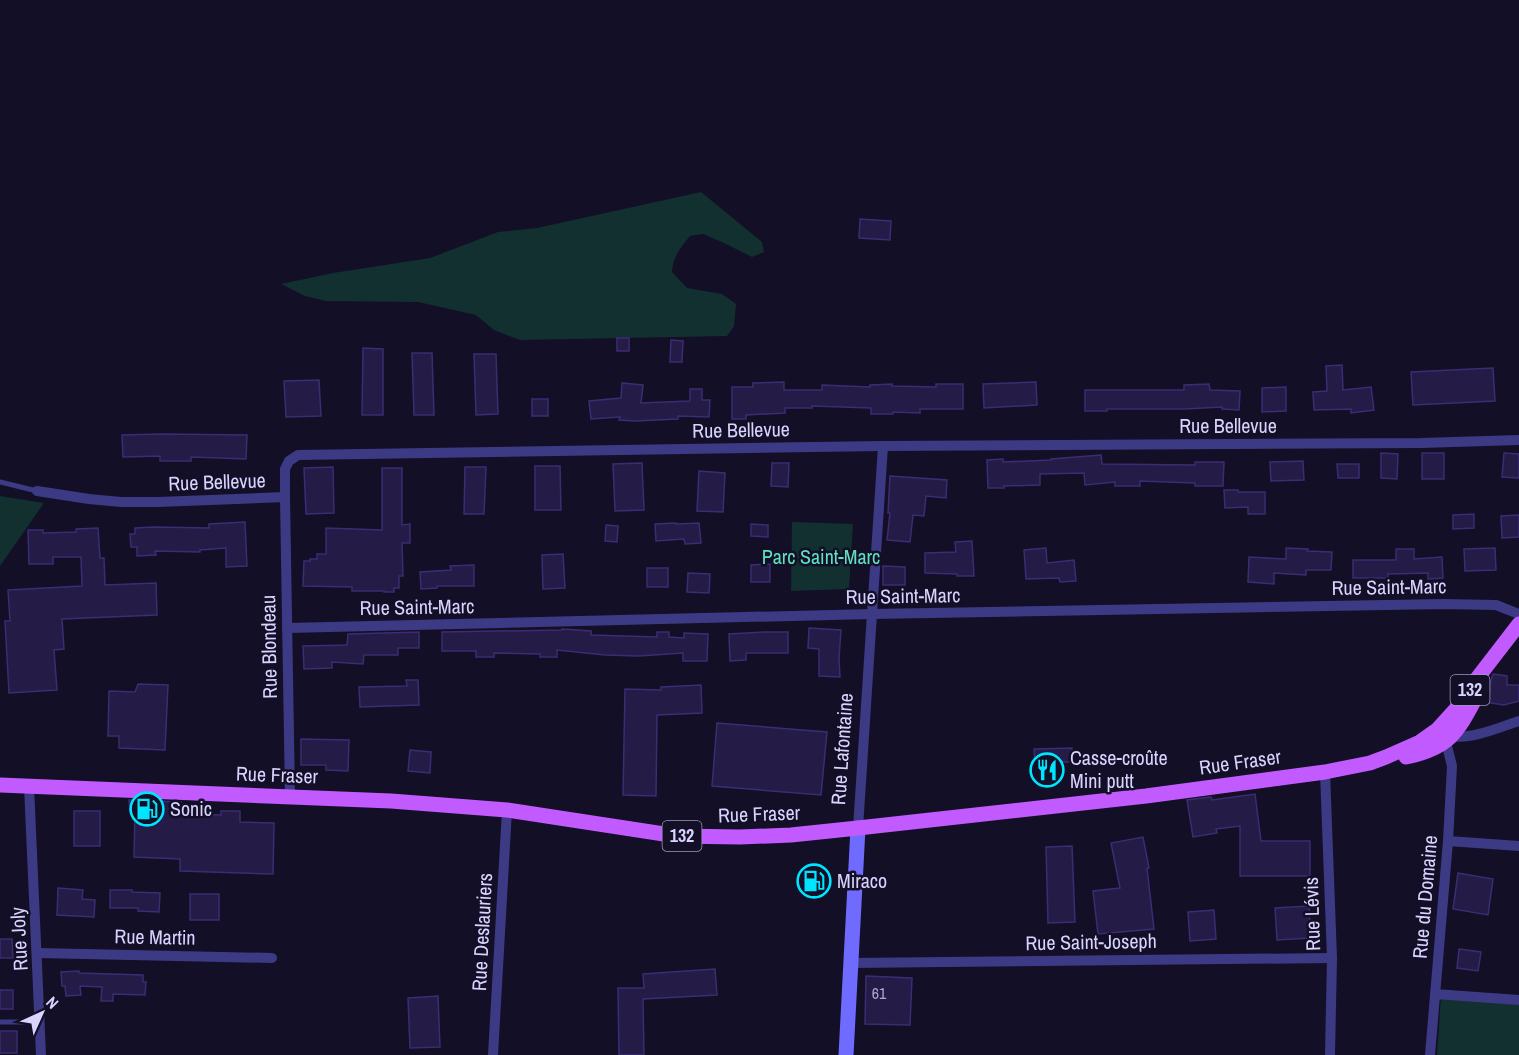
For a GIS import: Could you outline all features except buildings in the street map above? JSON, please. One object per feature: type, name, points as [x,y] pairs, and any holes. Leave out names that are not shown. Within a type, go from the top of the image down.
[{"type":"main road","name":"132","points":[[1445,736],[1456,709],[1519,624]]},
{"type":"main road","name":"Rue Fraser","points":[[0,785],[421,803],[507,810],[677,836],[740,837],[791,835],[1146,796],[1325,772],[1370,763],[1420,742],[1445,736]]},
{"type":"main road","name":"Rue Lafontaine","points":[[846,1055],[858,828]]},
{"type":"street","name":"Rue Bellevue","points":[[37,491],[89,499],[158,502],[285,497],[285,469],[289,461],[298,455],[883,446],[1519,441]]},
{"type":"street","name":"Rue Lafontaine","points":[[858,828],[883,446]]},
{"type":"street","name":"Rue Blondeau","points":[[285,497],[290,797]]},
{"type":"street","name":"Rue Saint-Marc","points":[[286,628],[872,614],[1443,604],[1496,605],[1519,615]]},
{"type":"street","name":"Rue Fraser","points":[[1445,736],[1469,736],[1519,722]]},
{"type":"street","name":"Rue du Domaine","points":[[1430,1055],[1452,766],[1445,736]]},
{"type":"street","name":"Rue Lévis","points":[[1325,772],[1332,958],[1330,1055]]},
{"type":"street","name":"Rue Joly","points":[[29,786],[41,1055]]},
{"type":"street","name":"Rue Deslauriers","points":[[493,1055],[507,810]]},
{"type":"street","points":[[1448,841],[1519,846]]},
{"type":"street","name":"Rue Martin","points":[[38,953],[272,958]]},
{"type":"street","name":"Rue Saint-Joseph","points":[[851,963],[1332,958]]},
{"type":"street","points":[[1435,994],[1519,1000]]},
{"type":"lane","name":"Rue Bellevue","points":[[0,482],[37,491]]},
{"type":"lane","points":[[0,1022],[40,1022]]},
{"type":"green space","points":[[701,192],[762,242],[764,252],[752,257],[703,234],[690,236],[675,257],[672,272],[687,288],[722,294],[736,304],[734,326],[727,336],[520,340],[494,330],[476,315],[418,302],[326,301],[305,296],[281,284],[333,273],[430,258],[498,232],[537,228]]},
{"type":"green space","points":[[0,496],[44,503],[0,566]]},
{"type":"green space","name":"Parc Saint-Marc","points":[[792,522],[853,524],[849,589],[791,591]]},
{"type":"green space","points":[[1441,996],[1519,1001],[1519,1055],[1437,1055]]},
{"type":"place","name":"Casse-croûte Mini putt","points":[[1047,770]]},
{"type":"place","name":"Sonic","points":[[147,809]]},
{"type":"place","name":"Miraco","points":[[814,881]]}]
